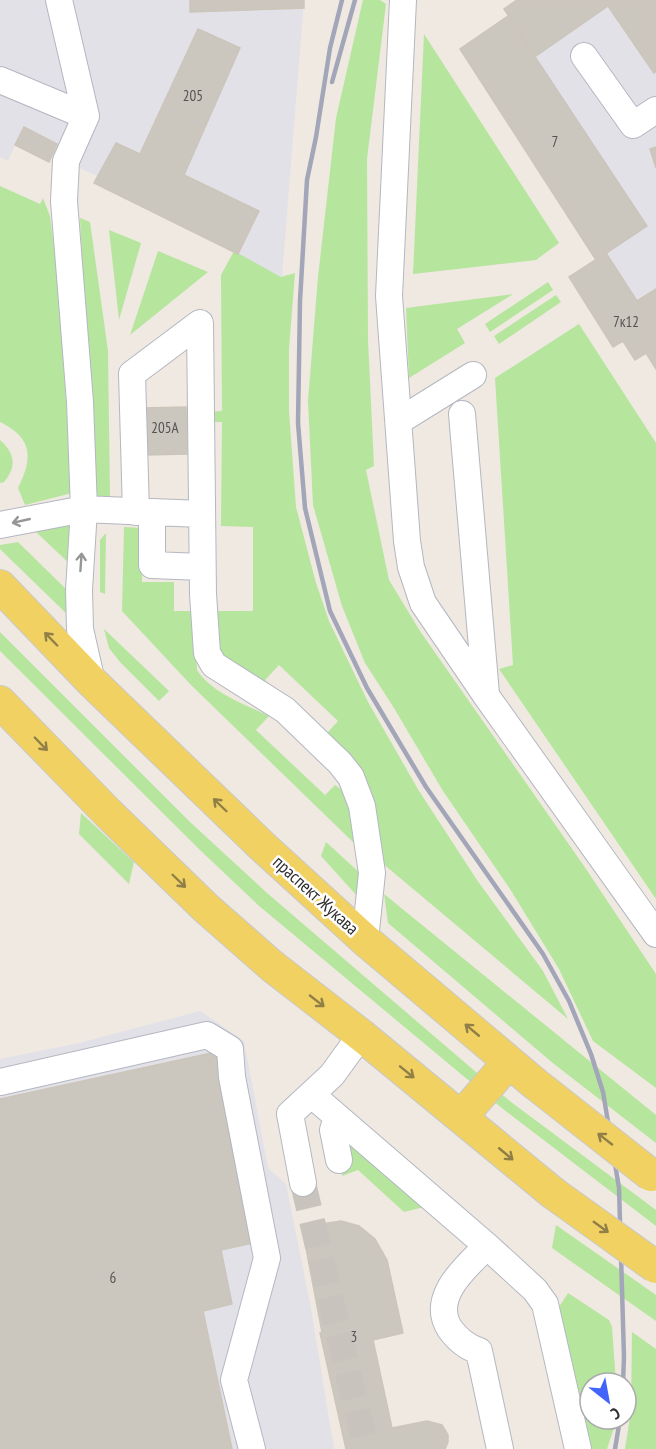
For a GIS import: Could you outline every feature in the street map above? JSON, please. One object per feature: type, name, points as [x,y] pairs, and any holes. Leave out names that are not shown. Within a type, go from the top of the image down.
[{"type":"main road","name":"праспект Жукава","points":[[0,586],[92,682],[262,846],[365,940],[533,1082],[654,1176]]},
{"type":"main road","points":[[0,702],[108,813],[206,908],[272,966],[361,1035],[553,1193],[656,1267]]},
{"type":"main road","points":[[461,1117],[509,1062]]},
{"type":"lane","points":[[59,0],[86,116],[66,160],[64,201],[80,402],[84,509],[79,590],[80,620],[92,682]]},
{"type":"lane","points":[[403,0],[389,296],[407,541],[411,567],[423,603],[656,934]]},
{"type":"lane","points":[[584,56],[633,125],[656,110]]},
{"type":"lane","points":[[0,80],[86,116]]},
{"type":"lane","points":[[202,567],[152,565],[144,512],[132,374],[200,323],[202,567],[207,653],[214,665],[285,710],[340,763],[351,777],[362,806],[372,873],[365,940]]},
{"type":"lane","points":[[399,421],[473,375]]},
{"type":"lane","points":[[462,414],[487,697]]},
{"type":"lane","points":[[0,525],[84,509],[202,514]]},
{"type":"lane","points":[[0,1082],[207,1035],[230,1049],[232,1077],[267,1258],[234,1380],[252,1449]]},
{"type":"lane","points":[[303,1183],[290,1114],[332,1075],[361,1035]]},
{"type":"lane","points":[[312,1095],[535,1290],[545,1304],[578,1449]]},
{"type":"lane","points":[[337,1117],[333,1130],[339,1160]]},
{"type":"lane","points":[[487,1246],[462,1271],[448,1290],[443,1307],[444,1317],[454,1335],[462,1343],[479,1351],[500,1449]]},
{"type":"shaded area","points":[[0,0],[304,0],[282,277],[94,183],[97,176],[52,155],[49,162],[15,145],[8,161],[0,157]]},
{"type":"shaded area","points":[[517,0],[656,0],[656,369],[646,354],[635,360],[623,341],[613,347],[569,277],[596,259],[460,49],[508,16],[504,9]]},
{"type":"shaded area","points":[[200,1011],[244,1041],[268,1168],[286,1184],[310,1303],[334,1449],[0,1449],[0,1059],[79,1043]]},
{"type":"green space","points":[[363,0],[380,0],[386,4],[367,159],[368,340],[374,466],[366,470],[389,580],[420,631],[584,866],[656,974],[656,1088],[593,1041],[559,969],[510,889],[443,791],[365,663],[342,606],[313,505],[308,401],[318,277],[336,118]]},
{"type":"green space","points":[[424,34],[559,243],[536,260],[413,274]]},
{"type":"green space","points":[[0,186],[40,204],[43,198],[50,216],[58,278],[72,493],[25,505],[18,488],[26,467],[27,450],[19,435],[0,422]]},
{"type":"green space","points":[[80,218],[90,222],[108,351],[110,498],[94,498]]},
{"type":"green space","points":[[109,230],[141,243],[119,320]]},
{"type":"green space","points":[[158,251],[208,272],[130,335]]},
{"type":"green space","points":[[234,251],[281,277],[295,273],[289,349],[289,411],[296,507],[316,583],[329,621],[368,702],[419,791],[477,880],[543,971],[568,1019],[381,862],[373,795],[363,778],[335,748],[328,732],[338,721],[279,665],[265,680],[270,685],[221,665],[214,619],[216,611],[253,611],[253,527],[221,526],[222,422],[208,422],[208,412],[222,411],[221,275]]},
{"type":"green space","points":[[548,282],[553,290],[490,332],[485,324]]},
{"type":"green space","points":[[513,294],[457,329],[465,343],[409,378],[406,308]]},
{"type":"green space","points":[[556,295],[561,302],[499,344],[494,336]]},
{"type":"green space","points":[[579,324],[656,443],[656,899],[499,669],[513,665],[495,378]]},
{"type":"green space","points":[[0,440],[9,450],[12,466],[4,482],[0,483]]},
{"type":"green space","points":[[73,519],[75,569],[34,530]]},
{"type":"green space","points":[[124,527],[142,528],[142,582],[174,582],[174,611],[194,611],[197,670],[203,678],[220,691],[269,716],[256,730],[325,795],[335,785],[342,790],[352,810],[354,843],[191,685],[122,611]]},
{"type":"green space","points":[[106,533],[105,594],[100,592],[100,540]]},
{"type":"green space","points":[[18,542],[72,595],[72,619],[0,549],[0,545]]},
{"type":"green space","points":[[104,629],[169,691],[159,701],[109,648]]},
{"type":"green space","points":[[0,632],[190,822],[267,893],[511,1102],[656,1210],[656,1226],[503,1109],[258,905],[0,651]]},
{"type":"green space","points":[[81,813],[134,862],[129,884],[79,834]]},
{"type":"green space","points":[[326,842],[361,874],[359,898],[321,856]]},
{"type":"green space","points":[[384,894],[656,1115],[656,1143],[554,1064],[388,923]]},
{"type":"green space","points":[[352,1142],[424,1207],[404,1212],[358,1170],[342,1176],[346,1147]]},
{"type":"green space","points":[[556,1225],[656,1295],[656,1321],[552,1248]]},
{"type":"green space","points":[[568,1293],[609,1320],[612,1327],[615,1371],[578,1371],[578,1404],[557,1310]]},
{"type":"green space","points":[[632,1332],[656,1349],[656,1449],[625,1449],[628,1431],[638,1431],[638,1371],[632,1371]]},
{"type":"green space","points":[[584,1431],[613,1431],[607,1449],[588,1449]]},
{"type":"building","points":[[190,0],[304,0],[304,8],[190,12]]},
{"type":"building","points":[[517,0],[656,0],[656,71],[654,73],[608,6],[536,56],[504,9]]},
{"type":"building","points":[[508,16],[647,226],[596,260],[460,49]]},
{"type":"building","points":[[198,29],[240,48],[184,175],[259,211],[238,254],[94,183],[116,143],[140,154]]},
{"type":"building","points":[[24,127],[57,144],[49,162],[15,145]]},
{"type":"building","points":[[656,147],[656,168],[650,149]]},
{"type":"building","points":[[606,253],[637,301],[656,289],[656,369],[646,353],[635,360],[623,341],[613,347],[569,277]]},
{"type":"building","points":[[186,407],[187,454],[145,455],[144,408]]},
{"type":"building","points":[[221,1051],[262,1241],[221,1250],[232,1304],[203,1311],[232,1449],[0,1449],[0,1099]]},
{"type":"building","points":[[341,1221],[359,1226],[375,1239],[387,1260],[403,1333],[373,1340],[392,1428],[427,1421],[442,1425],[448,1435],[445,1449],[346,1449],[320,1333],[322,1332],[302,1227]]},
{"type":"tunnel","points":[[303,1183],[366,1449]]},
{"type":"railway","points":[[342,0],[330,48],[307,180],[300,301],[298,423],[305,508],[330,611],[367,688],[426,787],[543,954],[569,1001],[591,1054],[603,1092],[619,1188],[623,1371]]},
{"type":"railway","points":[[332,82],[355,0]]},
{"type":"railway","points":[[615,1449],[618,1431]]}]
